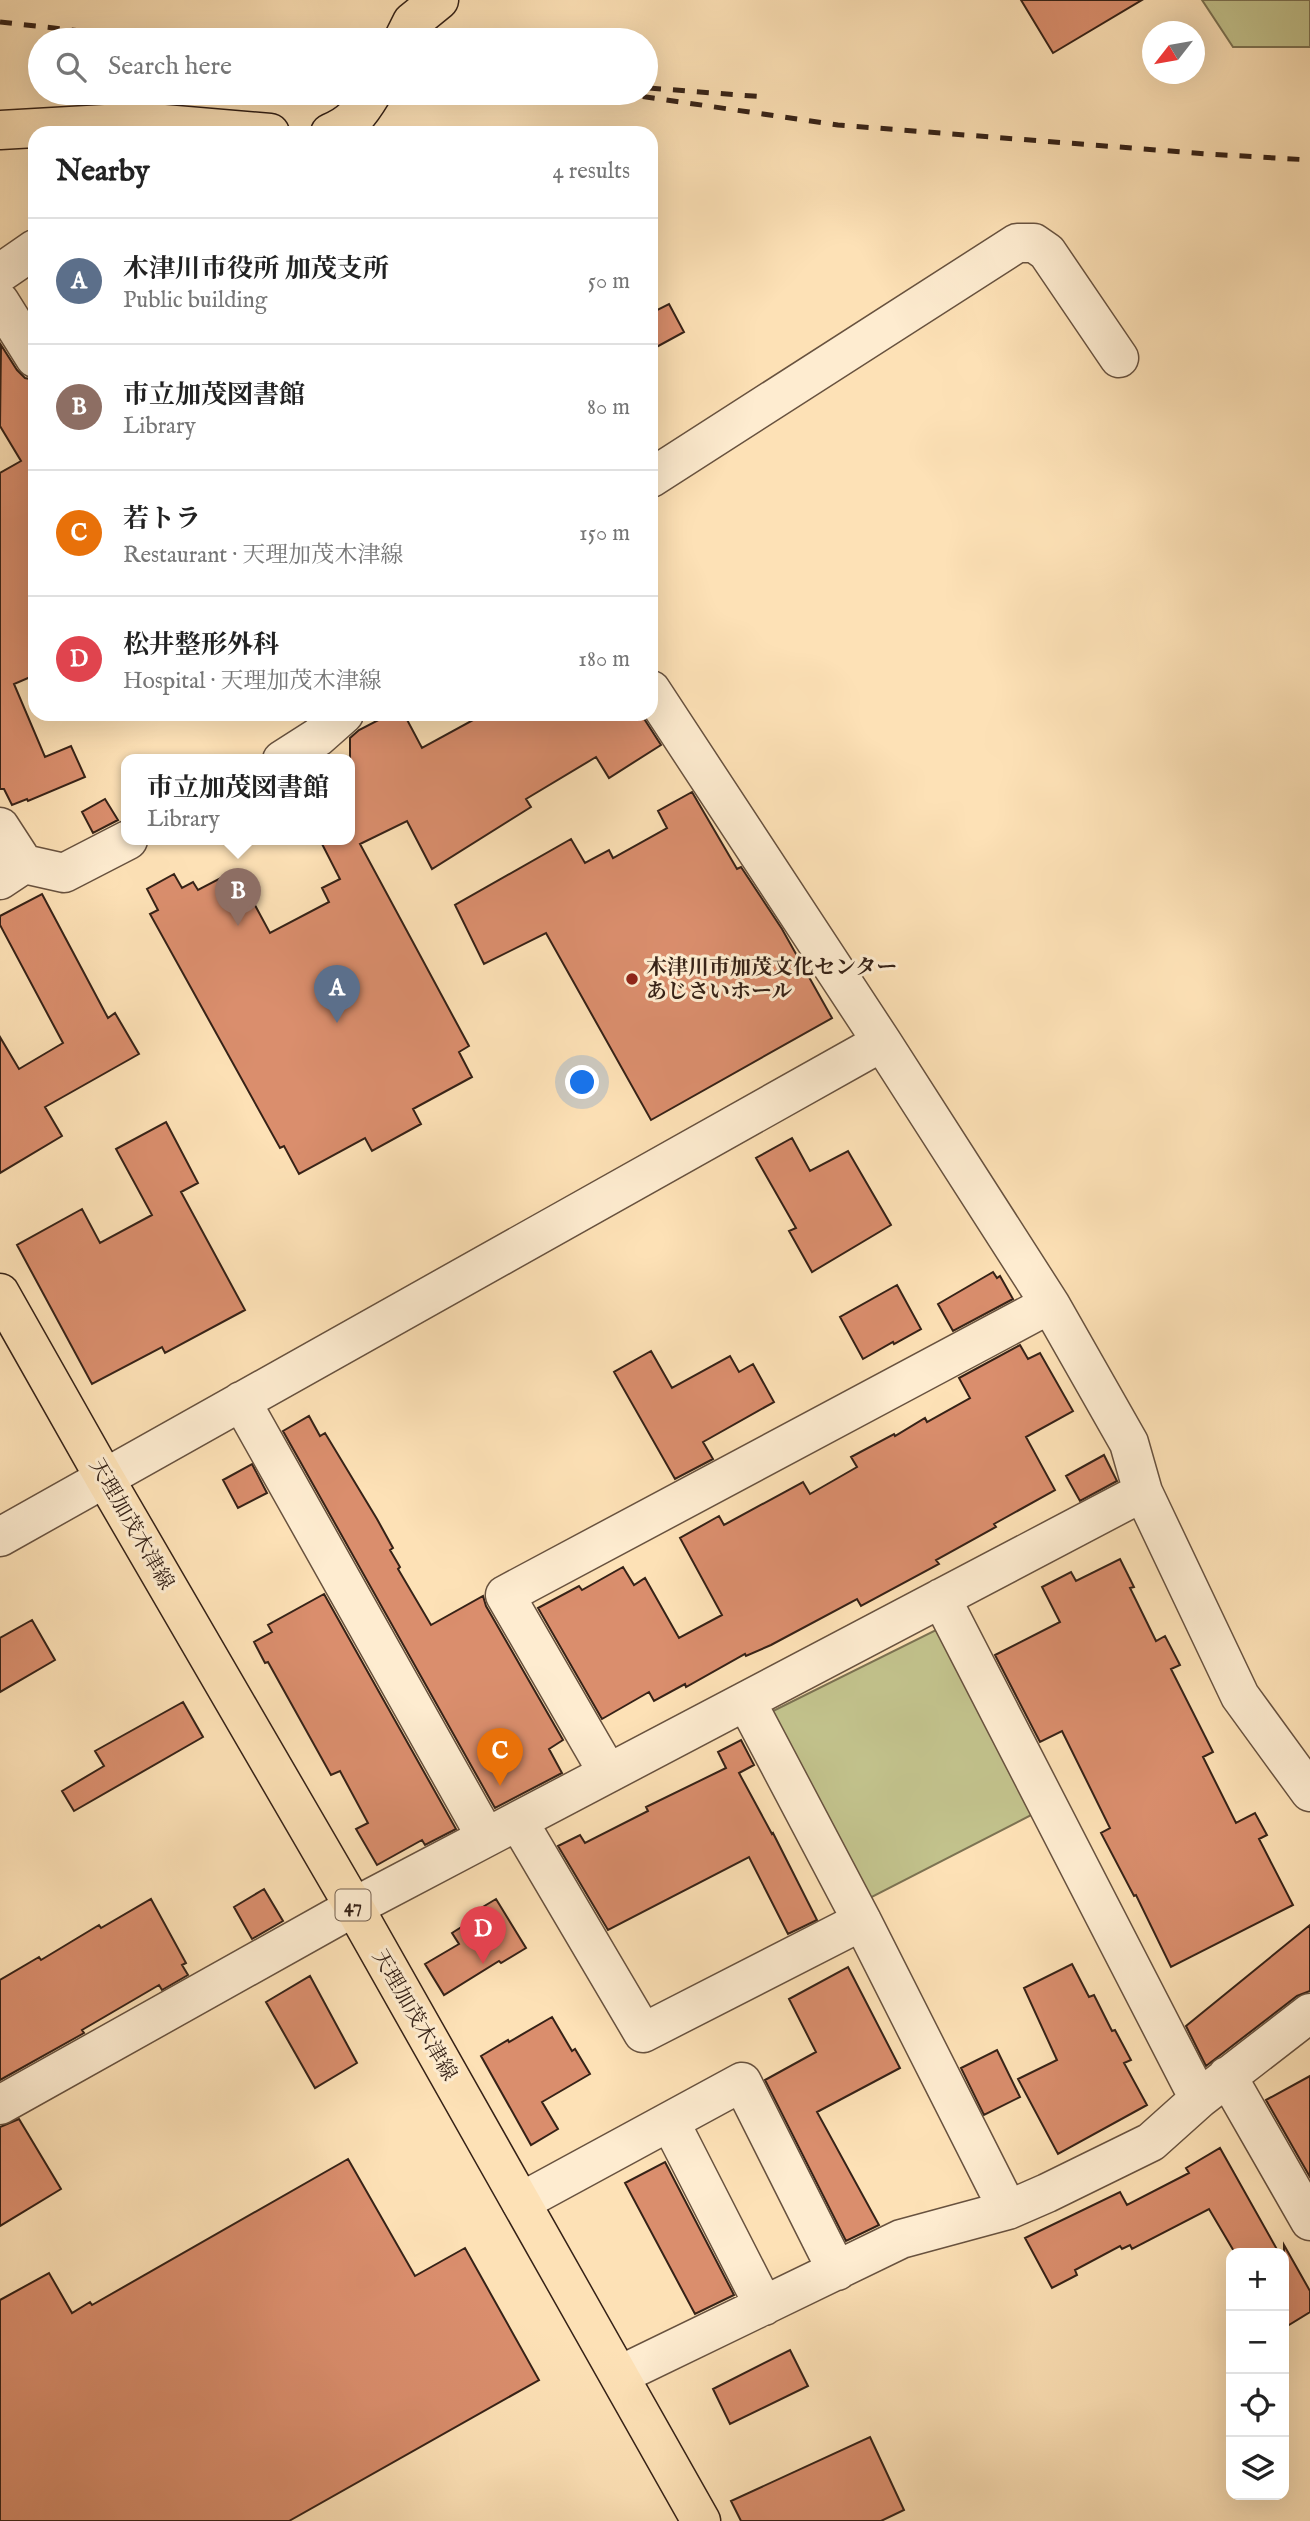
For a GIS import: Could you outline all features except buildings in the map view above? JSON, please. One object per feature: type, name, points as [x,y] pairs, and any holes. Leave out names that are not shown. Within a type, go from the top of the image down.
[{"type":"main road","points":[[347,126],[365,105]]},
{"type":"main road","points":[[62,126],[140,121],[185,126]]},
{"type":"main road","points":[[0,130],[28,128]]},
{"type":"main road","name":"天理加茂木津線","points":[[0,1293],[354,1907],[701,2521]]},
{"type":"street","points":[[658,474],[1017,243],[1034,243],[1047,253],[1119,358]]},
{"type":"street","points":[[0,272],[28,254]]},
{"type":"street","points":[[0,302],[28,347]]},
{"type":"street","points":[[658,701],[1050,1304],[1129,1443],[1143,1492],[1240,1696],[1310,1792]]},
{"type":"street","points":[[291,754],[318,737],[336,721]]},
{"type":"street","points":[[0,827],[12,872],[64,873],[121,844]]},
{"type":"street","points":[[0,1537],[882,1042]]},
{"type":"street","points":[[608,1773],[505,1595],[1050,1304]]},
{"type":"street","points":[[240,1401],[502,1829],[643,2032],[862,1921]]},
{"type":"street","points":[[0,2105],[354,1907],[1143,1492]]},
{"type":"street","points":[[941,1598],[1213,2087],[1310,2221]]},
{"type":"street","points":[[746,1701],[862,1921],[1008,2210]]},
{"type":"street","points":[[620,2375],[901,2239],[1008,2210],[1151,2142],[1213,2087],[1310,2013]]},
{"type":"street","points":[[521,2202],[742,2082],[836,2270]]},
{"type":"street","points":[[670,2122],[764,2306]]},
{"type":"green space","points":[[1202,0],[1310,0],[1310,47],[1233,47]]},
{"type":"green space","points":[[946,1625],[1039,1811],[866,1900],[769,1713]]},
{"type":"railway","points":[[0,22],[54,28]]},
{"type":"railway","points":[[658,89],[765,97]]},
{"type":"railway","points":[[658,99],[838,125],[1310,160]]},
{"type":"place","name":"市立加茂図書館","points":[[238,926]]},
{"type":"place","name":"木津川市加茂文化センター あじさいホール","points":[[632,979]]},
{"type":"place","name":"木津川市役所 加茂支所","points":[[337,1023]]},
{"type":"place","name":"若トラ","points":[[500,1786]]},
{"type":"place","name":"松井整形外科","points":[[483,1964]]}]
